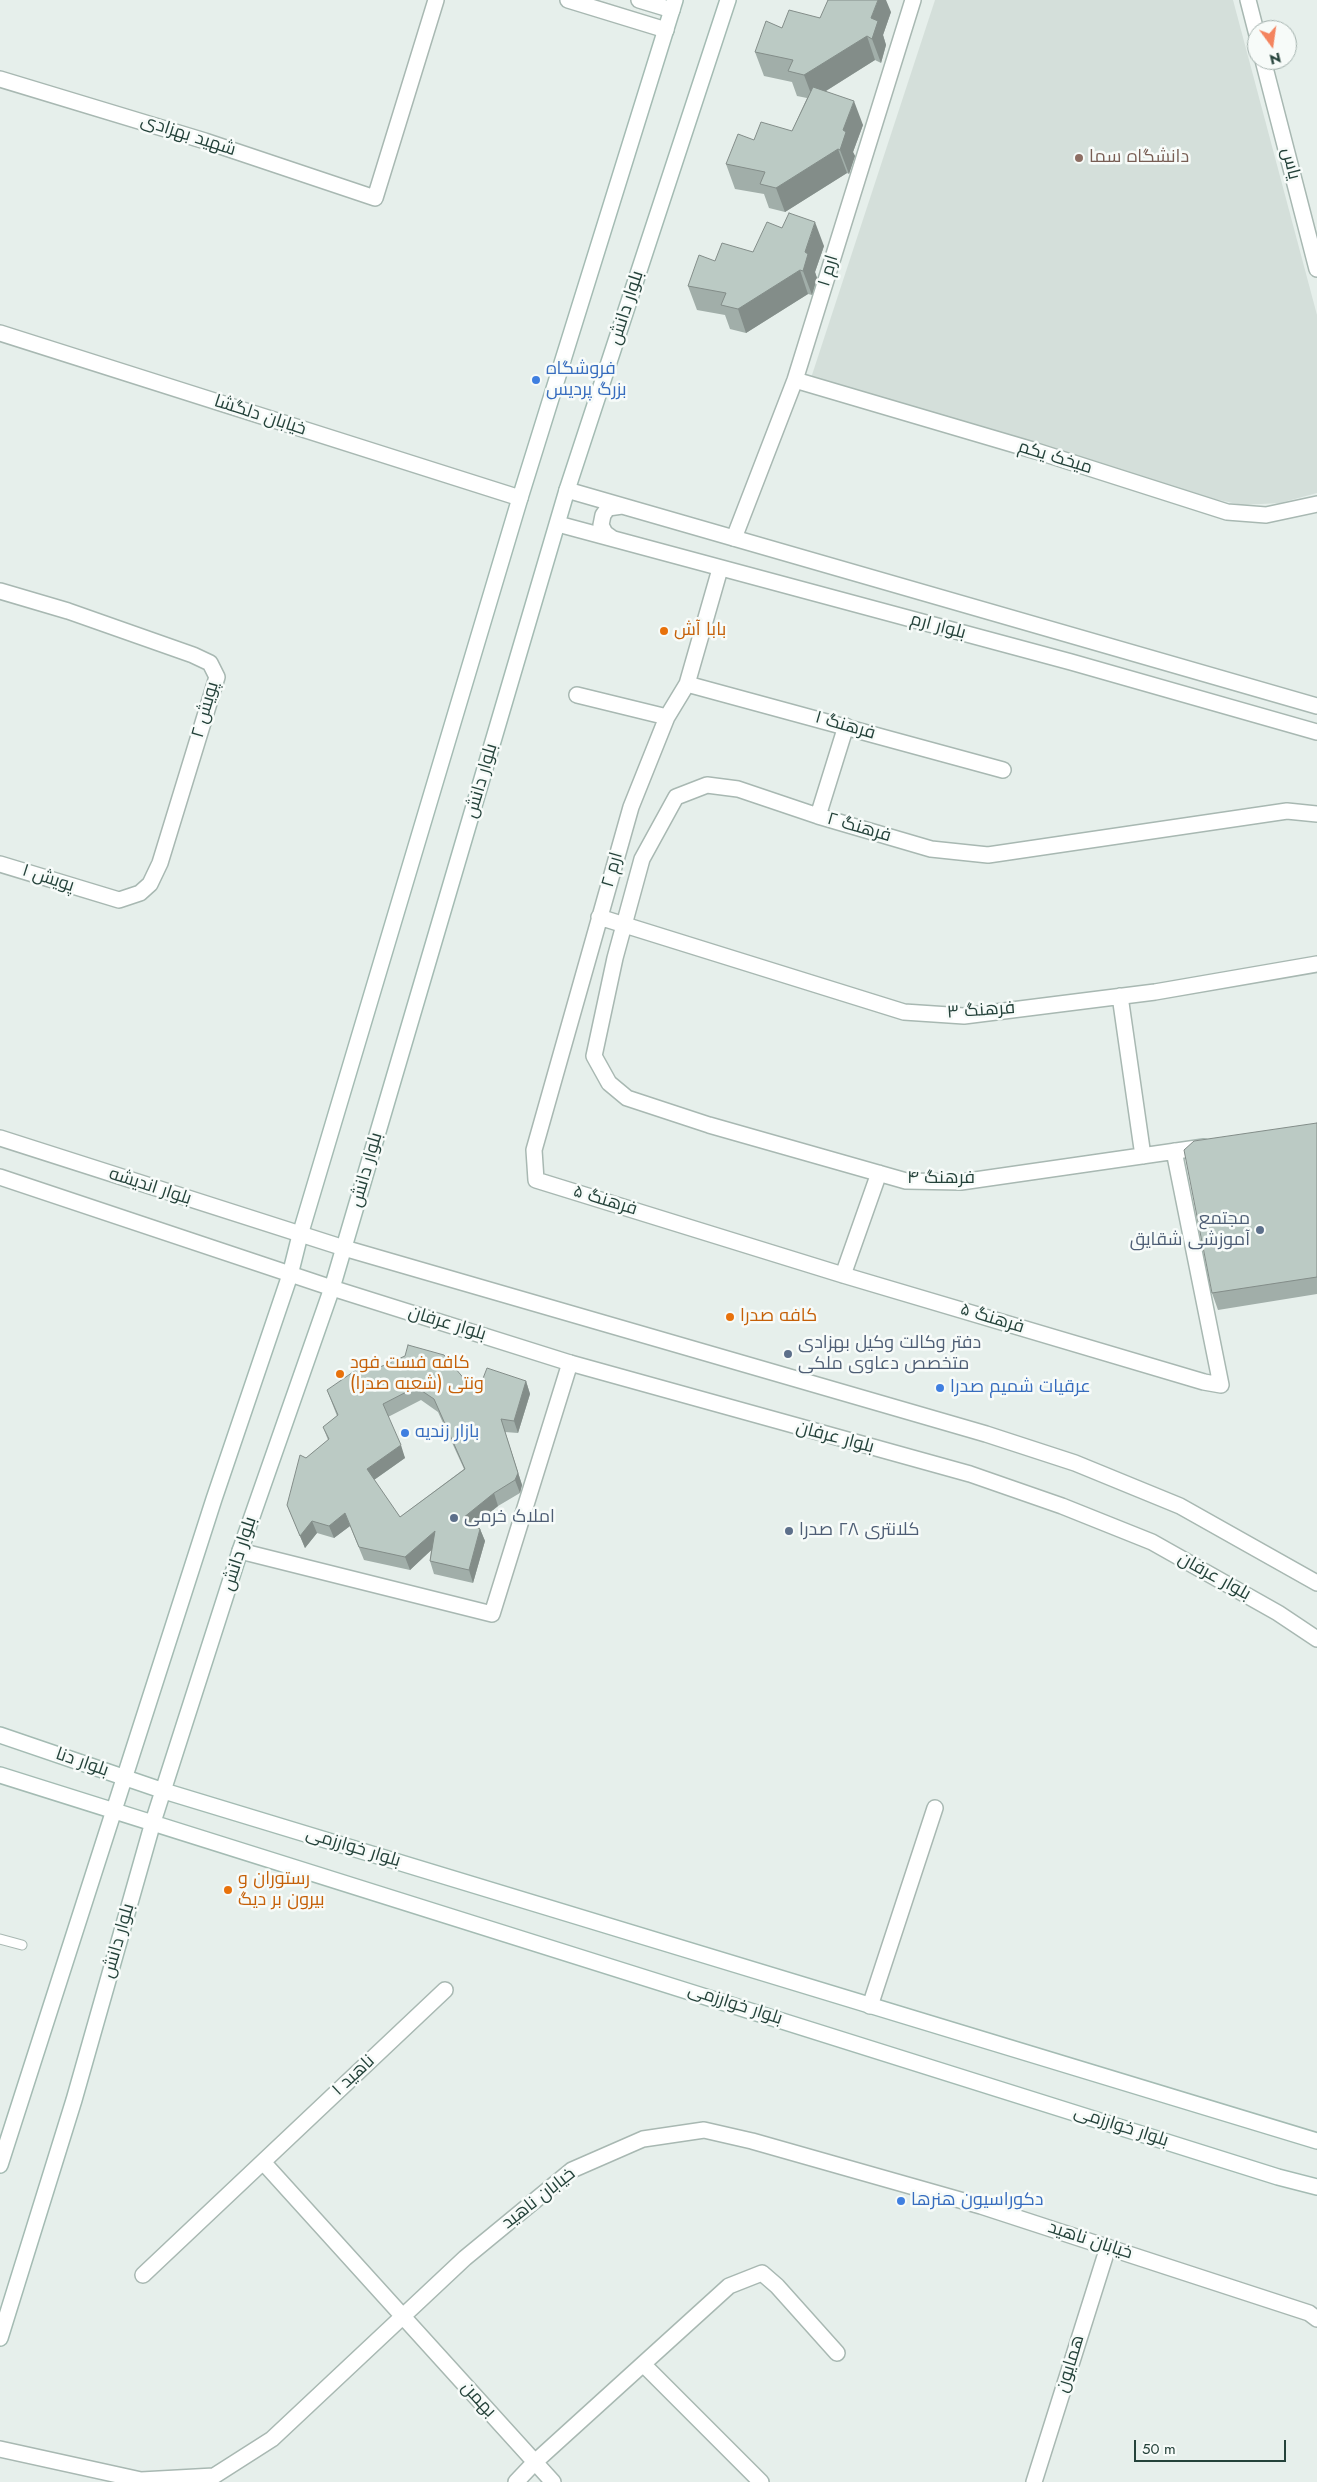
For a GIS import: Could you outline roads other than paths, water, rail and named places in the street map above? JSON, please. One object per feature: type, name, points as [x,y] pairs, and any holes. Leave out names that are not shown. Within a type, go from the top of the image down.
[{"type":"street","name":"شهید بهزادی","points":[[0,79],[205,141],[375,198],[436,0]]},
{"type":"street","points":[[568,0],[666,30]]},
{"type":"street","points":[[0,2165],[126,1778],[214,1498],[290,1275],[300,1235],[520,498],[674,5],[639,0]]},
{"type":"street","name":"بلوار دانش","points":[[0,2338],[74,2100],[153,1822],[240,1551],[332,1288],[567,490],[728,0]]},
{"type":"street","name":"ارم ۱","points":[[734,538],[795,380],[913,0]]},
{"type":"street","points":[[1248,0],[1253,20]]},
{"type":"street","name":"یاس","points":[[1266,70],[1317,269]]},
{"type":"street","name":"خیابان دلگشا","points":[[0,333],[520,498]]},
{"type":"street","name":"میخک یکم","points":[[795,380],[1036,451],[1226,512],[1266,515],[1317,504]]},
{"type":"street","name":"بلوار ارم","points":[[567,490],[1317,706]]},
{"type":"street","points":[[612,538],[605,533],[601,524],[602,516],[608,508],[617,505],[626,507]]},
{"type":"street","name":"بلوار ارم","points":[[558,524],[1071,662],[1317,732]]},
{"type":"street","name":"ارم ۲","points":[[536,1180],[534,1150],[631,807],[667,717],[687,684],[720,569]]},
{"type":"street","name":"پویش ۲","points":[[0,590],[68,611],[193,655],[210,663],[217,677],[160,863],[150,884],[140,893],[119,900],[95,894]]},
{"type":"street","name":"فرهنگ ۱","points":[[687,684],[1003,770]]},
{"type":"street","points":[[576,694],[667,717]]},
{"type":"street","points":[[818,816],[846,726]]},
{"type":"street","name":"فرهنگ ۲","points":[[594,1056],[624,925],[642,860],[676,797],[707,785],[738,789],[818,816],[931,849],[988,855],[1287,811],[1317,814]]},
{"type":"street","name":"پویش ۱","points":[[0,864],[95,894]]},
{"type":"street","name":"فرهنگ ۳","points":[[599,917],[904,1012],[964,1016],[1120,996],[1317,964]]},
{"type":"street","points":[[1120,996],[1144,1156]]},
{"type":"street","name":"فرهنگ ۴","points":[[594,1056],[609,1083],[627,1098],[709,1125],[906,1181],[961,1182],[1222,1145]]},
{"type":"street","name":"بلوار اندیشه","points":[[0,1138],[344,1248]]},
{"type":"street","name":"فرهنگ ۵","points":[[536,1180],[1194,1380],[1221,1385],[1174,1151]]},
{"type":"street","points":[[844,1275],[879,1173]]},
{"type":"street","points":[[0,1177],[290,1275]]},
{"type":"street","points":[[344,1248],[986,1434],[1075,1463],[1180,1506],[1317,1584]]},
{"type":"street","name":"بلوار عرفان","points":[[290,1275],[570,1363],[970,1474],[1062,1506],[1152,1542],[1278,1613],[1317,1639]]},
{"type":"street","points":[[240,1551],[492,1614],[570,1363]]},
{"type":"street","name":"بلوار دنا","points":[[0,1735],[164,1791]]},
{"type":"street","name":"بلوار دنا","points":[[0,1776],[153,1822]]},
{"type":"street","name":"بلوار خوارزمی","points":[[164,1791],[1317,2141]]},
{"type":"street","points":[[870,2006],[934,1808]]},
{"type":"street","name":"بلوار خوارزمی","points":[[153,1822],[1278,2177],[1317,2187]]},
{"type":"street","name":"ناهید ۱","points":[[143,2275],[445,1990]]},
{"type":"street","name":"خیابان ناهید","points":[[0,2449],[141,2480],[198,2480],[214,2476],[272,2440],[466,2258],[572,2170],[643,2139],[704,2130],[752,2141],[981,2206],[1309,2313],[1317,2319]]},
{"type":"street","points":[[263,2162],[402,2318]]},
{"type":"street","name":"همایون","points":[[1034,2482],[1108,2247]]},
{"type":"street","points":[[516,2482],[534,2462],[729,2286],[762,2273],[777,2286],[837,2354]]},
{"type":"street","name":"بهمن","points":[[402,2318],[553,2482]]},
{"type":"street","points":[[644,2364],[761,2482]]},
{"type":"lane","points":[[0,1938],[22,1945]]},
{"type":"place","name":"دانشگاه سما","points":[[1079,158]]},
{"type":"place","name":"فروشگاه بزرگ پردیس","points":[[536,380]]},
{"type":"place","name":"بابا آش","points":[[664,631]]},
{"type":"place","name":"مجتمع آموزشی شقایق","points":[[1260,1230]]},
{"type":"place","name":"کافه صدرا","points":[[730,1317]]},
{"type":"place","name":"دفتر وکالت وکیل بهزادی متخصص دعاوی ملکی","points":[[788,1354]]},
{"type":"place","name":"کافه فست فود ونتی (شعبه صدرا)","points":[[340,1374]]},
{"type":"place","name":"عرقیات شمیم صدرا","points":[[940,1388]]},
{"type":"place","name":"بازار زندیه","points":[[405,1433]]},
{"type":"place","name":"املاک خرمی","points":[[454,1518]]},
{"type":"place","name":"کلانتری ۲۸ صدرا","points":[[789,1531]]},
{"type":"place","name":"رستوران و بیرون بر دیگ","points":[[228,1890]]},
{"type":"place","name":"دکوراسیون هنرها","points":[[901,2201]]}]
